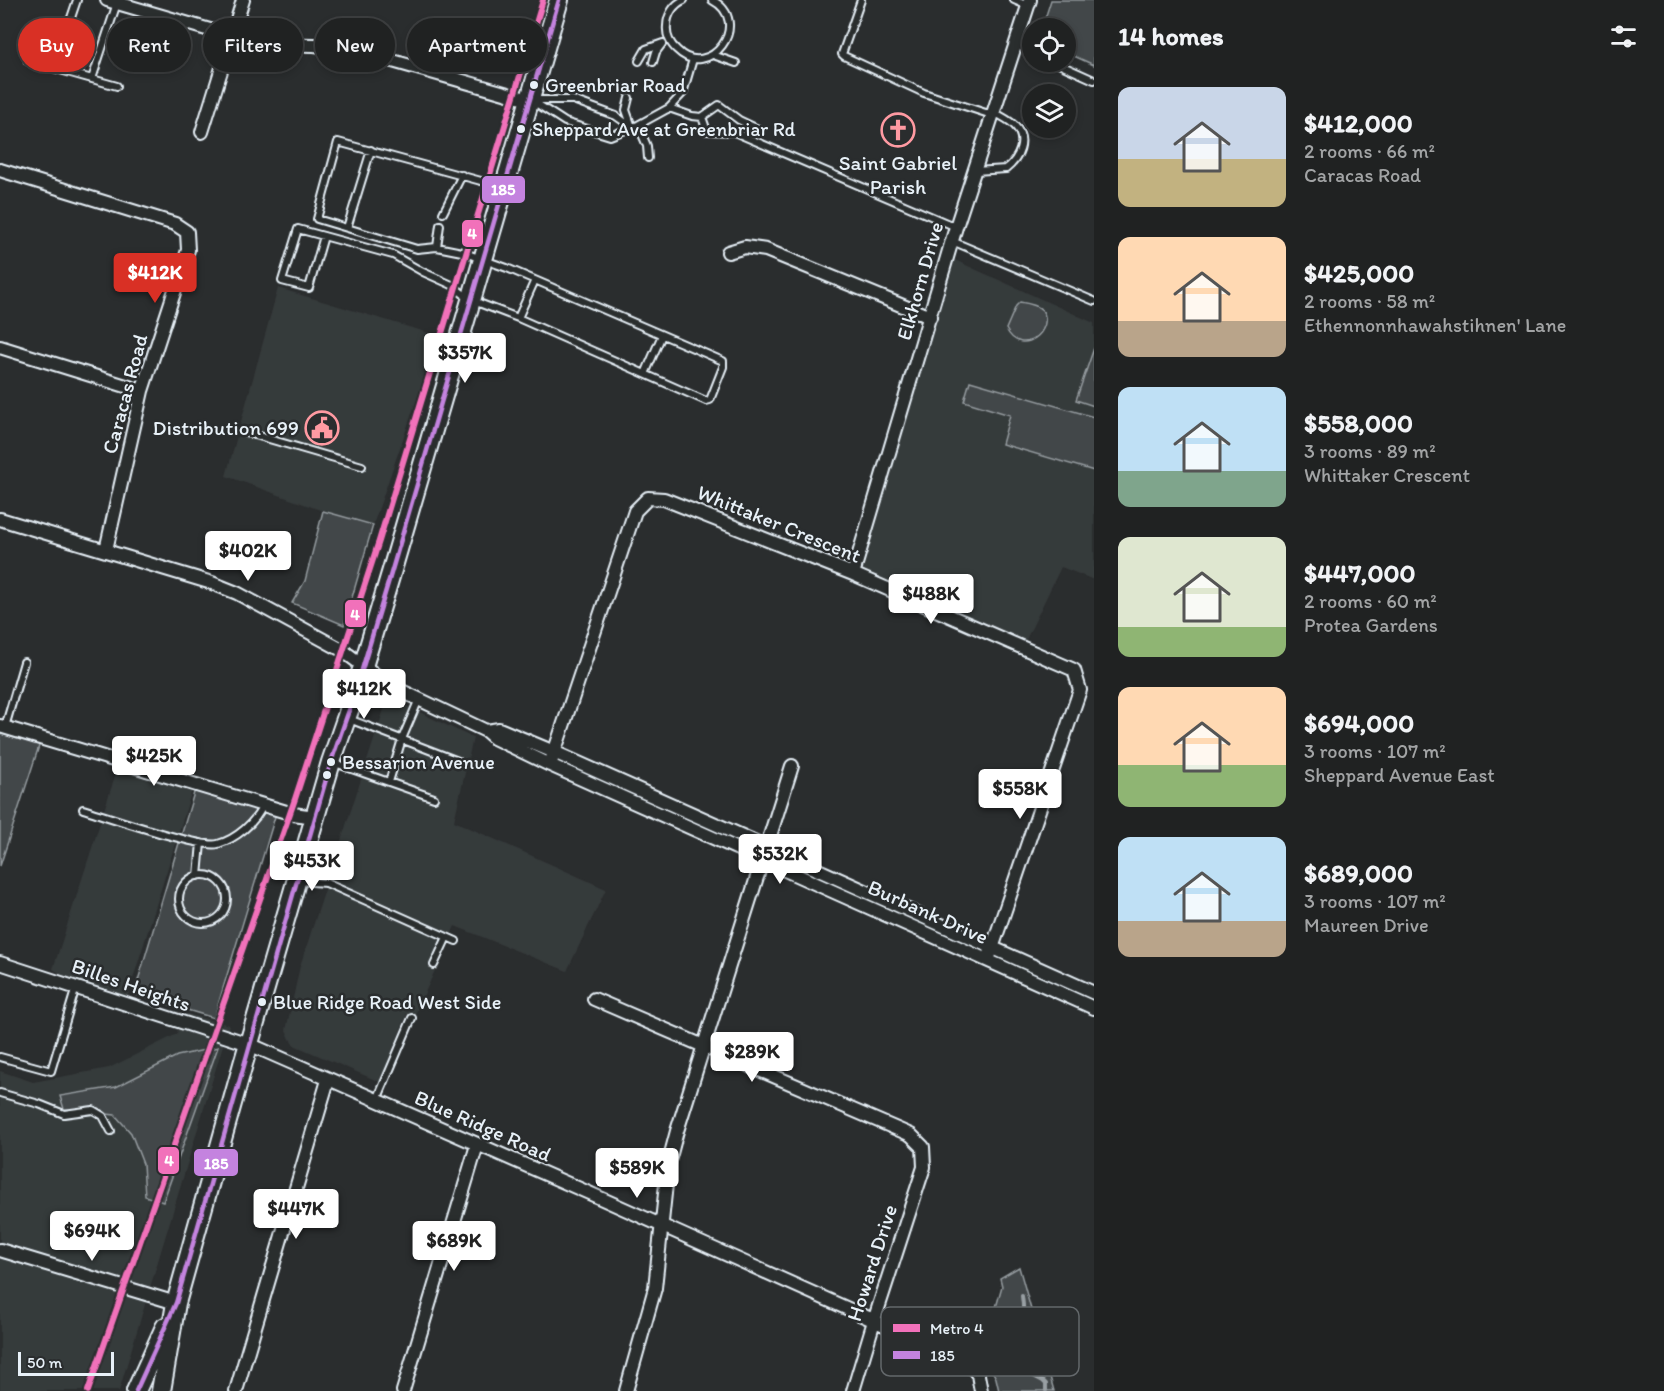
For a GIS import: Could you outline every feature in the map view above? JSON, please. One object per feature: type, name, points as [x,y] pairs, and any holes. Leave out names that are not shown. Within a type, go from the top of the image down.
[{"type":"main road","points":[[161,1391],[176,1303],[249,1044],[331,762],[363,667],[559,0]]},
{"type":"main road","points":[[136,1391],[176,1303]]},
{"type":"street","points":[[238,18],[243,0]]},
{"type":"street","points":[[112,2],[203,29]]},
{"type":"street","name":"Elkhorn Drive","points":[[853,574],[956,227],[1029,3]]},
{"type":"street","points":[[303,45],[354,50],[529,100]]},
{"type":"street","points":[[202,132],[221,72]]},
{"type":"street","name":"Caracas Road","points":[[0,170],[175,224],[187,232],[188,250],[142,391],[106,550]]},
{"type":"street","points":[[728,252],[745,247],[766,250],[930,317]]},
{"type":"street","points":[[0,347],[142,391]]},
{"type":"street","name":"Whittaker Crescent","points":[[550,765],[635,511],[648,498],[664,499],[853,574],[1074,670],[1080,690],[988,960]]},
{"type":"street","name":"Burbank Drive","points":[[0,519],[212,583],[237,593],[342,650],[389,685],[486,731],[494,738],[1094,1008]]},
{"type":"street","points":[[3,726],[293,814],[315,817]]},
{"type":"street","name":"Burbank Drive","points":[[486,731],[499,729],[554,752],[1094,993]]},
{"type":"street","points":[[626,1391],[655,1288],[668,1165],[681,1116],[792,766]]},
{"type":"street","name":"Billes Heights","points":[[0,963],[249,1044]]},
{"type":"street","points":[[594,999],[704,1045]]},
{"type":"street","name":"Blue Ridge Road","points":[[249,1044],[881,1324]]},
{"type":"street","name":"Howard Drive","points":[[704,1045],[911,1135],[923,1147],[924,1167],[853,1391]]},
{"type":"street","points":[[236,1391],[328,1080]]},
{"type":"street","points":[[403,1391],[477,1145]]},
{"type":"street","points":[[0,1250],[176,1303]]},
{"type":"street","name":"Blue Ridge Road","points":[[978,1376],[981,1391]]},
{"type":"lane","points":[[71,18],[77,0]]},
{"type":"lane","points":[[684,0],[672,10],[669,16],[668,37],[672,46],[680,54],[693,58],[712,55],[724,45],[729,32],[729,21],[723,9],[712,0]]},
{"type":"lane","points":[[861,0],[842,54],[844,56],[924,93],[993,113],[1015,126],[1022,143],[1018,157],[1006,169],[974,171]]},
{"type":"lane","points":[[1014,0],[1029,3]]},
{"type":"lane","points":[[92,79],[112,2]]},
{"type":"lane","points":[[653,62],[656,52],[668,37]]},
{"type":"lane","points":[[639,61],[646,49],[663,43]]},
{"type":"lane","points":[[1016,45],[1022,48]]},
{"type":"lane","points":[[712,55],[735,63]]},
{"type":"lane","points":[[529,100],[565,122],[610,136],[635,127],[669,108],[683,93],[693,58]]},
{"type":"lane","points":[[68,72],[117,86]]},
{"type":"lane","points":[[1076,72],[1094,80]]},
{"type":"lane","points":[[629,98],[626,111],[647,146],[648,158]]},
{"type":"lane","points":[[529,100],[573,100],[616,116],[635,127]]},
{"type":"lane","points":[[669,108],[702,117],[719,105],[739,120],[758,129]]},
{"type":"lane","points":[[702,117],[707,131],[734,132],[956,227]]},
{"type":"lane","points":[[324,236],[309,288],[282,281],[298,229],[324,236],[393,255],[452,285],[471,300],[518,318],[706,401],[710,400],[723,367],[723,361],[483,260],[437,247],[417,249],[317,219],[338,142],[504,188]]},
{"type":"lane","points":[[347,228],[370,150]]},
{"type":"lane","points":[[444,213],[462,175]]},
{"type":"lane","points":[[437,247],[440,225]]},
{"type":"lane","points":[[952,241],[1094,302]]},
{"type":"lane","points":[[518,318],[535,280]]},
{"type":"lane","points":[[645,374],[662,335]]},
{"type":"lane","points":[[244,432],[362,466]]},
{"type":"lane","points":[[3,726],[24,662]]},
{"type":"lane","points":[[389,782],[402,739],[419,699]]},
{"type":"lane","points":[[346,718],[458,761]]},
{"type":"lane","points":[[331,762],[434,798]]},
{"type":"lane","points":[[83,809],[201,843],[219,844],[257,817],[263,805]]},
{"type":"lane","points":[[198,876],[201,843]]},
{"type":"lane","points":[[206,875],[219,882],[226,896],[223,912],[211,922],[203,923],[189,919],[183,913],[179,898],[184,884],[198,876],[206,875]]},
{"type":"lane","points":[[297,881],[326,883],[456,941]]},
{"type":"lane","points":[[434,965],[447,937]]},
{"type":"lane","points":[[0,1057],[51,1071],[76,987]]},
{"type":"lane","points":[[377,1101],[412,1018]]},
{"type":"lane","points":[[0,1093],[64,1114],[93,1110],[103,1116],[111,1131]]},
{"type":"shaded area","points":[[1051,0],[1094,0],[1094,65],[1076,57],[1076,18],[1045,18]]},
{"type":"shaded area","points":[[948,257],[1094,323],[1094,580],[1061,567],[1022,648],[853,574]]},
{"type":"shaded area","points":[[278,288],[439,336],[373,525],[323,511],[226,476]]},
{"type":"shaded area","points":[[1020,302],[1042,310],[1045,325],[1035,338],[1020,342],[1013,338],[1006,329]]},
{"type":"shaded area","points":[[1094,348],[1094,406],[1076,400]]},
{"type":"shaded area","points":[[970,381],[1094,417],[1094,471],[1002,444],[1010,415],[964,401]]},
{"type":"shaded area","points":[[323,511],[373,525],[344,625],[292,603],[305,581]]},
{"type":"shaded area","points":[[388,697],[473,738],[454,821],[606,889],[567,971],[455,926],[414,1017],[407,1014],[380,1082],[296,1046],[292,1043],[286,1030],[300,966]]},
{"type":"shaded area","points":[[0,731],[40,743],[0,866]]},
{"type":"shaded area","points":[[118,767],[193,787],[127,998],[229,1025],[119,1391],[0,1391],[0,1071],[33,1082],[109,1068],[177,1034],[178,1027],[91,994],[53,969]]},
{"type":"shaded area","points":[[196,786],[277,810],[214,1018],[134,994]]},
{"type":"shaded area","points":[[218,1047],[163,1202],[145,1196],[143,1164],[131,1133],[115,1115],[64,1109],[60,1096],[116,1087],[177,1056]]},
{"type":"shaded area","points":[[1019,1267],[1030,1307],[996,1307],[1002,1286],[1000,1278]]},
{"type":"shaded area","points":[[995,1376],[1050,1376],[1054,1391],[999,1391]]},
{"type":"waterway","points":[[1022,1296],[1023,1307]]},
{"type":"waterway","points":[[1034,1376],[1046,1384],[1046,1391]]},
{"type":"metro line","name":"4","points":[[88,1391],[295,799],[379,541],[543,0]]},
{"type":"transit line","name":"185","points":[[136,1391],[176,1303],[331,762],[355,693],[392,570],[559,0]]},
{"type":"place","name":"Greenbriar Road","points":[[534,85]]},
{"type":"place","name":"Sheppard Ave at Greenbriar Rd","points":[[521,129]]},
{"type":"place","name":"Saint Gabriel Parish","points":[[898,130]]},
{"type":"place","name":"Distribution 699","points":[[322,428]]},
{"type":"place","name":"Bessarion Avenue","points":[[331,762]]},
{"type":"place","name":"Blue Ridge Road West Side","points":[[262,1002]]}]
